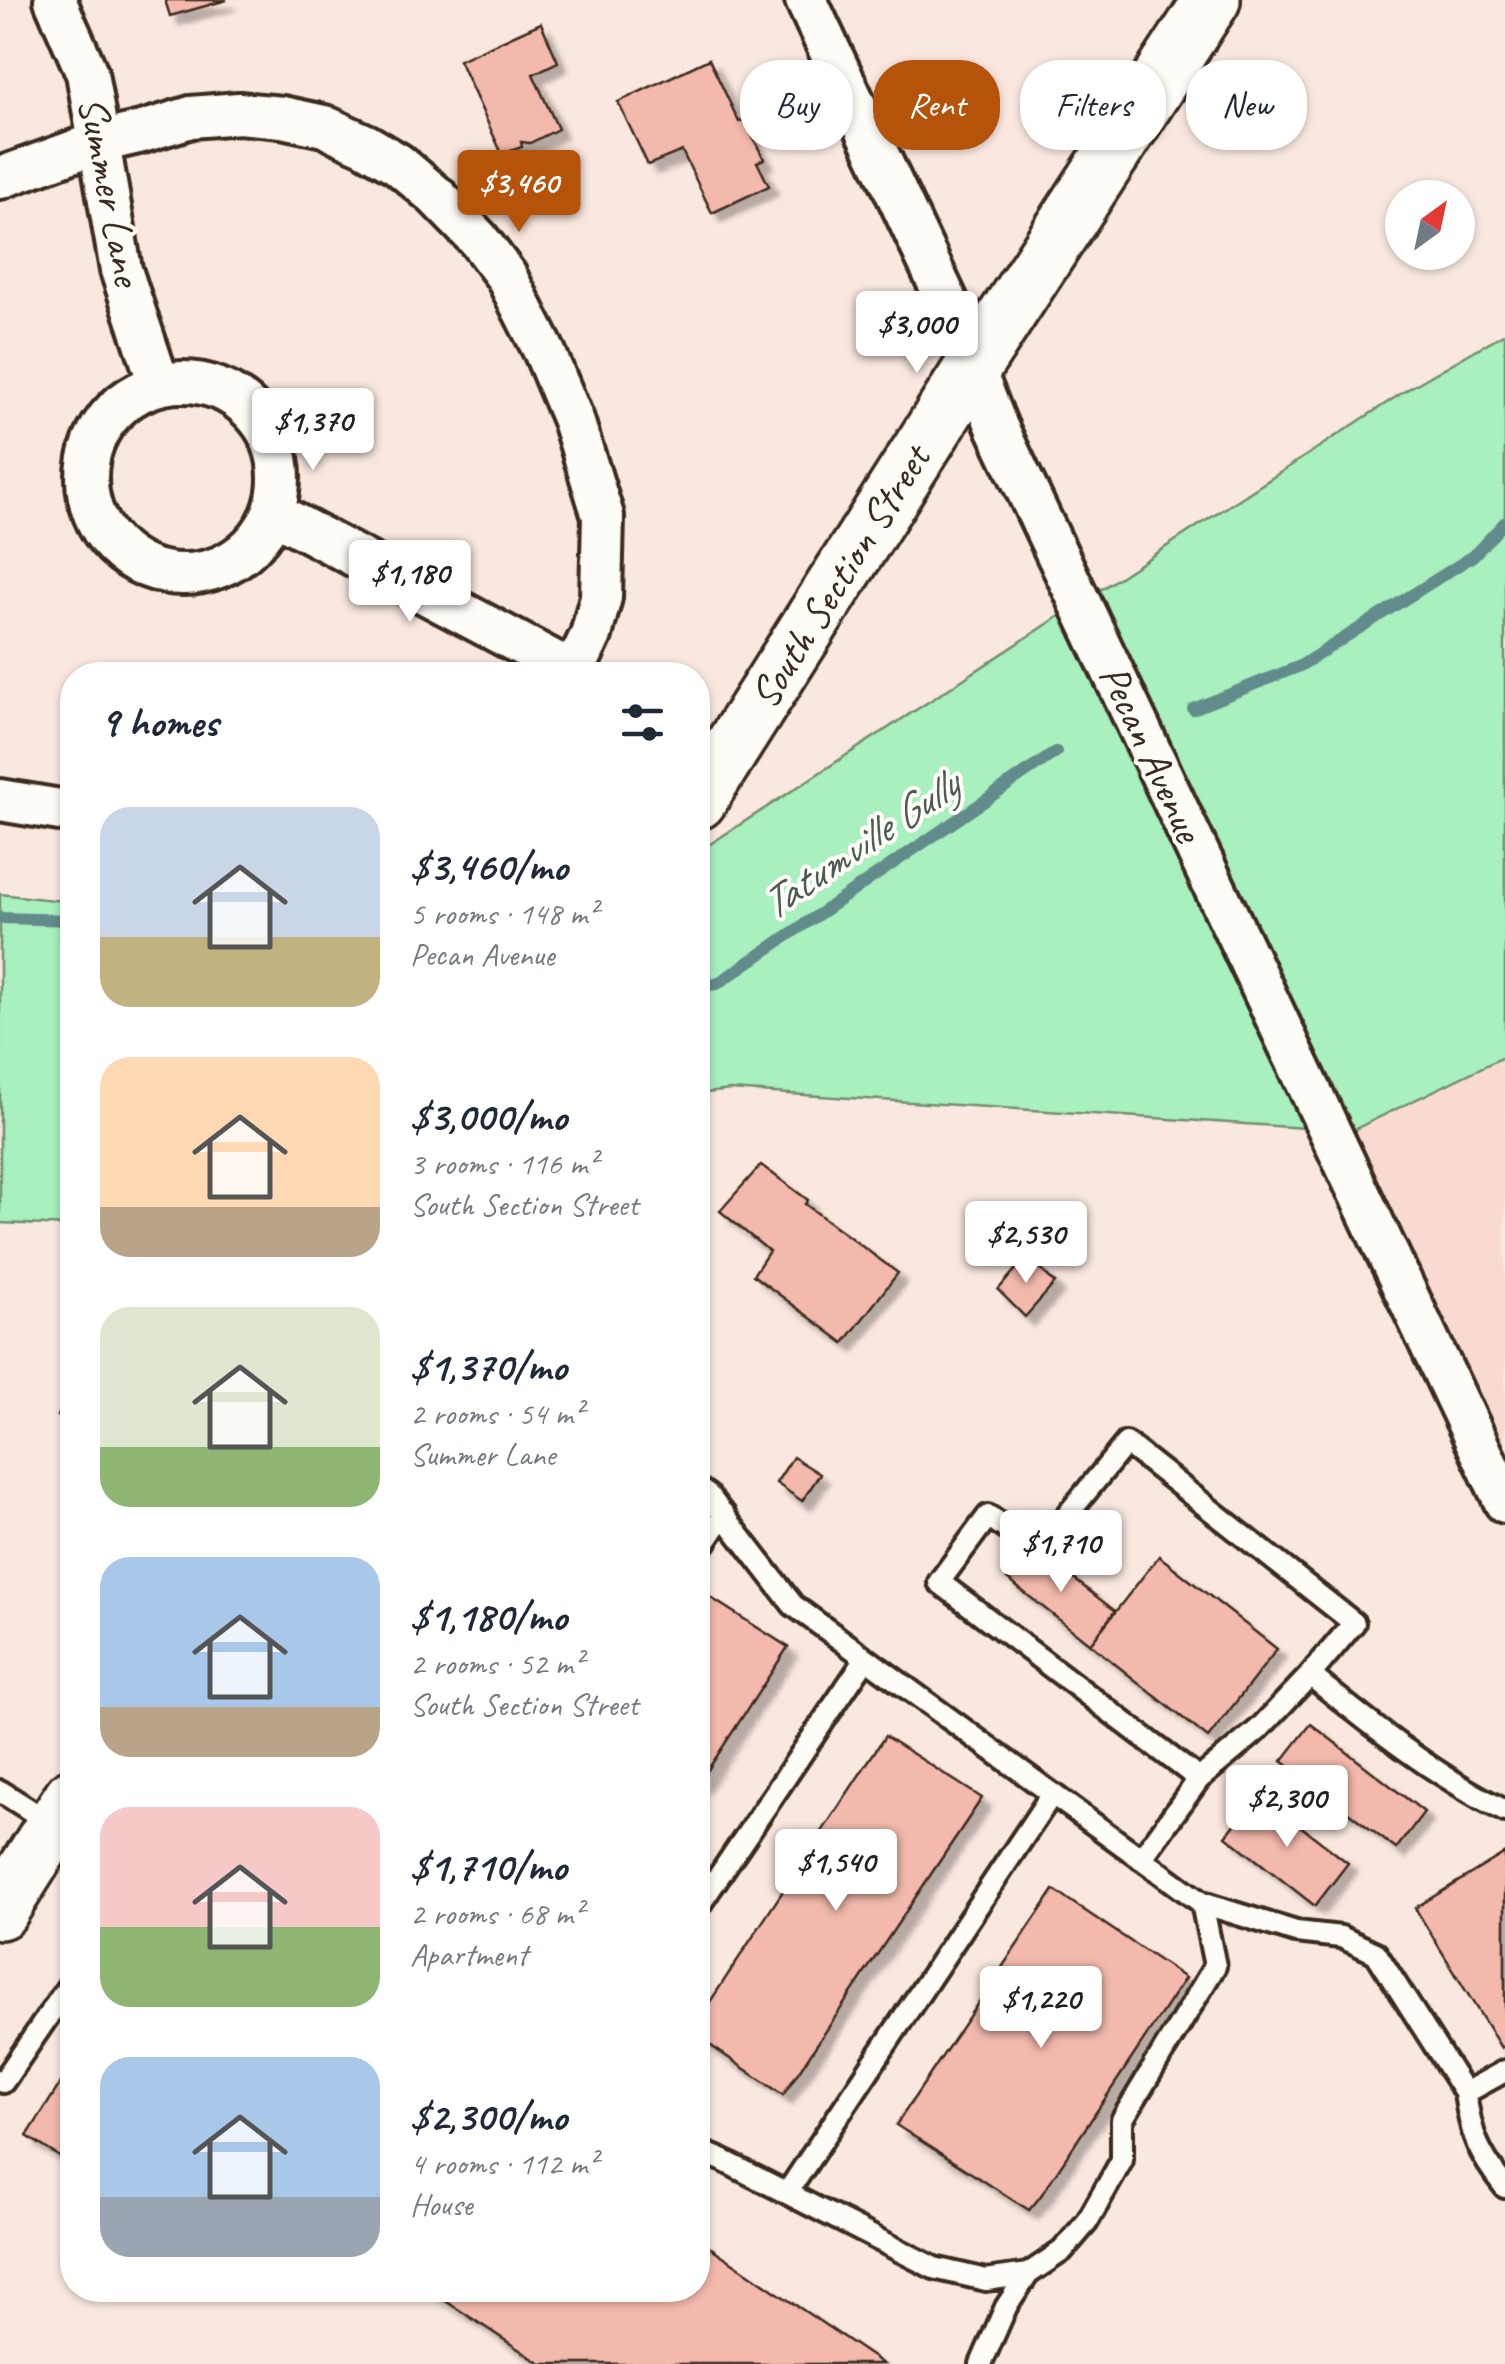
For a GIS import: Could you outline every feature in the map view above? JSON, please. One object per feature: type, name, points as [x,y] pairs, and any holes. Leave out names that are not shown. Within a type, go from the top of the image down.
[{"type":"street","name":"Summer Lane","points":[[55,0],[87,73],[121,270],[158,384]]},
{"type":"street","name":"Pecan Avenue","points":[[806,0],[945,296],[1006,445],[1505,1502]]},
{"type":"street","name":"South Section Street","points":[[713,745],[973,367],[1212,0]]},
{"type":"street","points":[[0,178],[99,142],[191,117],[239,113],[324,126],[398,164],[478,239],[506,276],[573,420],[603,516],[602,597],[580,662]]},
{"type":"street","points":[[188,382],[218,388],[244,404],[264,426],[276,454],[280,484],[274,513],[256,542],[232,563],[200,574],[167,574],[136,564],[110,543],[92,515],[86,483],[90,450],[104,420],[128,398],[158,384],[188,382]]},
{"type":"street","points":[[274,513],[553,662]]},
{"type":"street","points":[[0,800],[60,810]]},
{"type":"street","points":[[0,1911],[60,1816]]},
{"type":"lane","points":[[1141,1859],[1199,1779],[1260,1729],[1354,1623],[1126,1444],[1054,1530],[1014,1534],[988,1516],[940,1582],[1199,1779]]},
{"type":"lane","points":[[710,1497],[793,1604],[1202,1903],[1296,1932],[1341,1937],[1376,1953],[1465,2093],[1471,2132],[1487,2164],[1505,2187]]},
{"type":"lane","points":[[710,1536],[724,1514]]},
{"type":"lane","points":[[710,1889],[866,1658]]},
{"type":"lane","points":[[1310,1675],[1436,1772],[1505,1811]]},
{"type":"lane","points":[[0,1790],[60,1810]]},
{"type":"lane","points":[[787,2193],[1052,1794]]},
{"type":"lane","points":[[980,2364],[1006,2307],[1028,2274],[1062,2250],[1087,2222],[1122,2160],[1122,2120],[1216,1966],[1202,1903]]},
{"type":"lane","points":[[0,2080],[3,2082],[60,1999]]},
{"type":"lane","points":[[1465,2093],[1505,2071]]},
{"type":"lane","points":[[710,2155],[934,2268],[986,2280],[1028,2274]]},
{"type":"shaded area","points":[[1505,1056],[1505,1451],[1351,1131]]},
{"type":"green space","points":[[1505,333],[1505,1056],[1351,1131],[730,1090],[710,1092],[710,844],[1408,389]]},
{"type":"green space","points":[[0,894],[60,901],[60,1226],[0,1223]]},
{"type":"building","points":[[165,0],[227,0],[170,16]]},
{"type":"building","points":[[541,23],[558,62],[533,74],[558,129],[530,143],[521,142],[522,147],[502,154],[459,60]]},
{"type":"building","points":[[709,59],[740,122],[740,150],[759,150],[764,159],[757,162],[769,186],[712,213],[682,151],[648,165],[618,102]]},
{"type":"building","points":[[761,1165],[808,1200],[805,1204],[898,1273],[844,1343],[753,1275],[769,1251],[720,1211]]},
{"type":"building","points":[[1027,1256],[1055,1283],[1025,1317],[998,1290]]},
{"type":"building","points":[[793,1457],[820,1474],[802,1501],[776,1483]]},
{"type":"building","points":[[1033,1547],[1115,1611],[1090,1644],[1007,1579]]},
{"type":"building","points":[[1159,1556],[1277,1649],[1208,1738],[1090,1644]]},
{"type":"building","points":[[710,1597],[788,1647],[710,1767]]},
{"type":"building","points":[[1311,1724],[1424,1812],[1396,1849],[1282,1761]]},
{"type":"building","points":[[885,1736],[982,1798],[783,2095],[710,2045],[710,2002]]},
{"type":"building","points":[[1259,1794],[1348,1863],[1315,1906],[1226,1836]]},
{"type":"building","points":[[1505,1853],[1505,2045],[1501,2048],[1415,1908]]},
{"type":"building","points":[[1054,1890],[1185,1978],[1029,2210],[896,2125]]},
{"type":"building","points":[[60,2084],[60,2157],[27,2136]]},
{"type":"building","points":[[710,2247],[883,2364],[541,2364],[447,2302],[710,2302]]},
{"type":"waterway","name":"Tatumville Gully","points":[[1193,709],[1300,666],[1473,556],[1505,522]]},
{"type":"waterway","name":"Tatumville Gully","points":[[710,985],[717,984],[1056,752]]},
{"type":"waterway","name":"Tatumville Gully","points":[[0,918],[60,920]]}]
